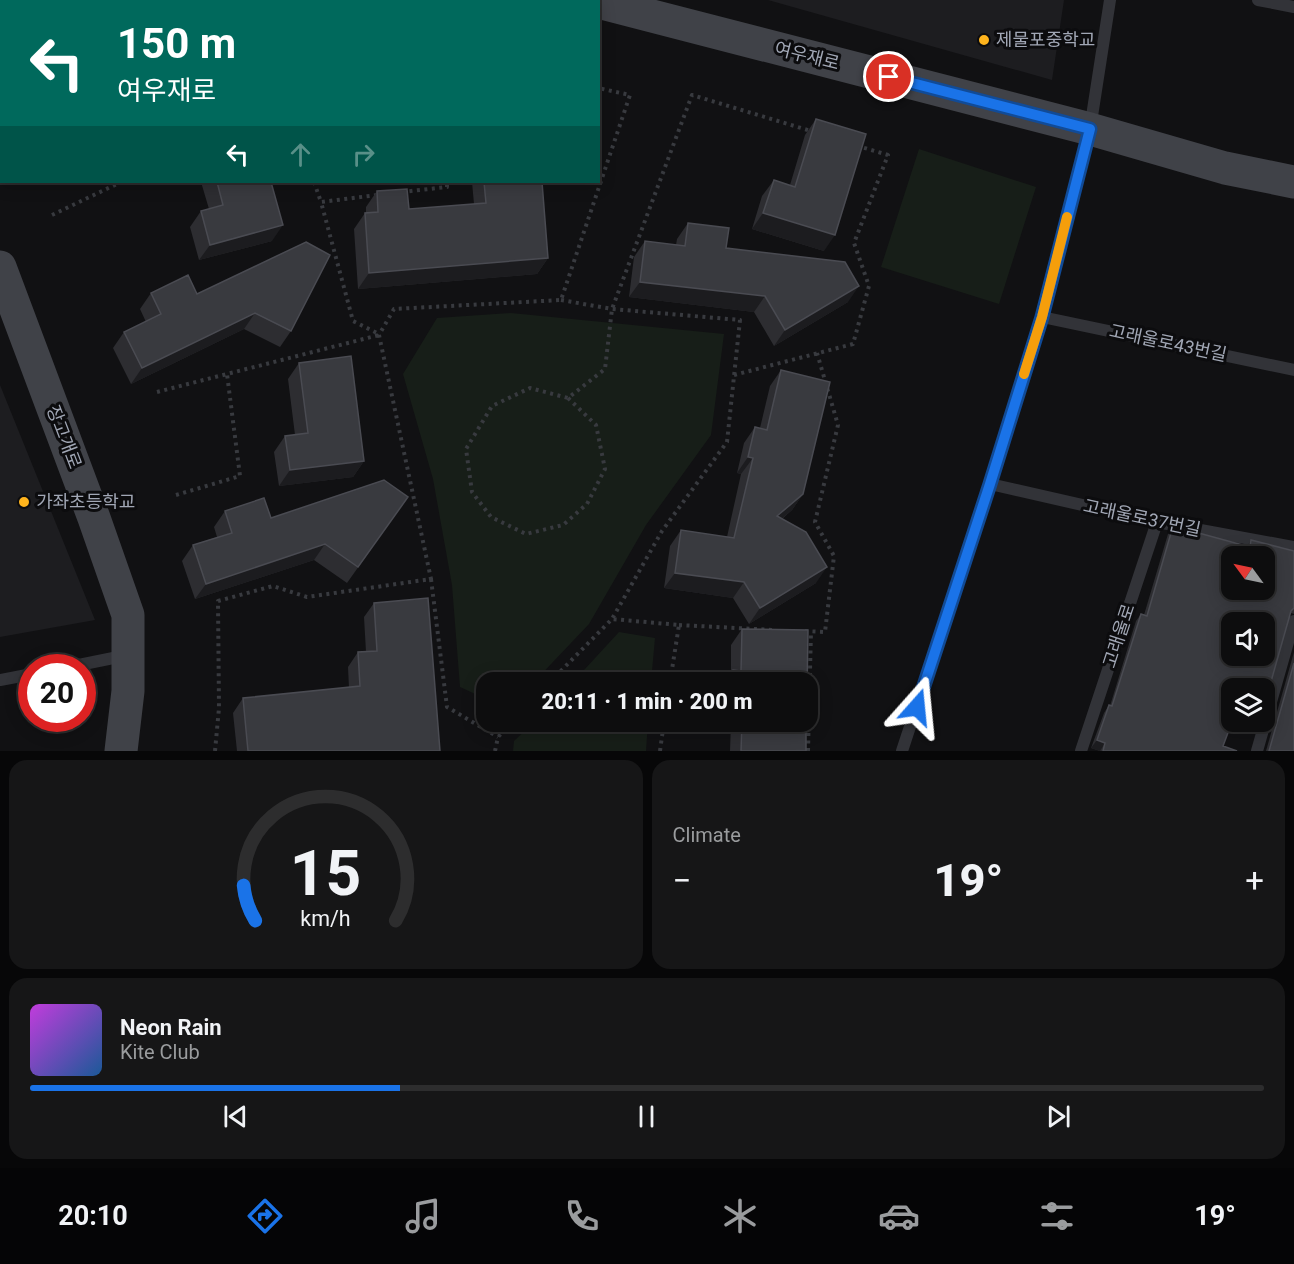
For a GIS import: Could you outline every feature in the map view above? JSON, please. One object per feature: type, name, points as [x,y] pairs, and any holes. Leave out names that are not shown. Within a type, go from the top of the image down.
[{"type":"street","name":"여우재로","points":[[600,3],[1090,129],[1226,168],[1294,182]]},
{"type":"street","name":"장고개로","points":[[0,267],[128,615],[128,691],[122,751]]},
{"type":"lane","points":[[902,751],[1042,317],[1090,129],[1110,0]]},
{"type":"lane","points":[[1258,0],[1294,7]]},
{"type":"lane","name":"고래울로43번길","points":[[1042,317],[1294,370]]},
{"type":"lane","name":"고래울로37번길","points":[[990,484],[1157,522],[1294,547]]},
{"type":"lane","name":"고래울로","points":[[1082,751],[1157,522]]},
{"type":"lane","points":[[1257,751],[1294,621]]},
{"type":"lane","points":[[96,662],[129,655]]},
{"type":"lane","points":[[0,680],[18,677]]},
{"type":"path","points":[[561,300],[630,96],[600,88]]},
{"type":"path","points":[[568,398],[605,369],[612,309],[692,95],[812,131]]},
{"type":"path","points":[[735,375],[853,344],[869,286],[854,243],[888,155],[855,145]]},
{"type":"path","points":[[52,215],[119,183]]},
{"type":"path","points":[[314,183],[353,321],[380,335]]},
{"type":"path","points":[[401,192],[447,187],[447,183]]},
{"type":"path","points":[[321,202],[378,195]]},
{"type":"path","points":[[498,736],[447,707],[431,579],[380,335],[394,309],[561,300],[612,309],[740,320],[727,442],[662,531],[612,619],[560,672]]},
{"type":"path","points":[[157,392],[380,335]]},
{"type":"path","points":[[800,631],[825,632],[834,556],[815,522],[838,425],[817,353]]},
{"type":"path","points":[[176,495],[240,476],[227,374]]},
{"type":"path","points":[[531,388],[568,398],[596,424],[604,469],[587,504],[562,525],[526,534],[491,517],[472,492],[466,449],[492,406],[531,388]]},
{"type":"path","points":[[215,751],[219,708],[218,601],[273,586],[307,597],[431,579]]},
{"type":"path","points":[[612,619],[778,630]]},
{"type":"path","points":[[672,672],[679,625]]},
{"type":"path","points":[[808,751],[811,631]]},
{"type":"path","points":[[495,751],[498,736],[502,732]]},
{"type":"path","points":[[660,751],[663,732]]},
{"type":"shaded area","name":"제물포중학교","points":[[768,0],[1064,0],[1052,80]]},
{"type":"shaded area","points":[[919,149],[1036,187],[999,304],[881,267]]},
{"type":"shaded area","points":[[511,313],[724,334],[711,435],[646,525],[589,624],[543,672],[476,672],[476,694],[460,687],[452,585],[433,479],[403,374],[437,318]]},
{"type":"shaded area","name":"가좌초등학교","points":[[0,385],[95,620],[0,637]]},
{"type":"shaded area","points":[[619,632],[655,638],[652,672],[582,672]]},
{"type":"shaded area","points":[[523,732],[647,732],[646,751],[513,751],[514,741]]},
{"type":"building","points":[[816,119],[866,134],[835,235],[763,213],[774,180],[795,187]]},
{"type":"building","points":[[217,183],[271,183],[283,225],[210,245],[201,211],[223,205]]},
{"type":"building","points":[[484,183],[542,183],[548,258],[369,273],[365,213],[378,212],[377,191],[407,189],[409,209],[486,203]]},
{"type":"building","points":[[688,223],[729,228],[726,248],[845,262],[859,286],[785,330],[765,296],[640,282],[645,241],[685,246]]},
{"type":"building","points":[[306,242],[330,255],[291,331],[255,313],[142,368],[124,332],[161,314],[151,293],[188,275],[197,294]]},
{"type":"building","points":[[351,356],[364,461],[290,470],[285,436],[308,433],[299,363]]},
{"type":"building","points":[[781,370],[830,382],[803,494],[777,516],[806,532],[827,567],[760,608],[744,582],[675,573],[681,530],[734,538],[753,458],[748,457],[755,427],[767,430]]},
{"type":"building","points":[[384,480],[408,497],[358,567],[325,544],[206,584],[193,545],[232,533],[225,511],[264,498],[271,518]]},
{"type":"building","points":[[1173,526],[1246,546],[1221,546],[1221,600],[1275,600],[1275,546],[1294,551],[1294,608],[1291,611],[1272,678],[1221,678],[1221,732],[1228,732],[1223,746],[1237,751],[1103,751],[1105,743],[1097,740],[1109,705],[1112,706],[1141,614],[1147,616]]},
{"type":"building","points":[[1251,540],[1274,546],[1250,546]]},
{"type":"building","points":[[428,598],[440,751],[248,751],[243,698],[360,686],[358,652],[377,651],[374,603]]},
{"type":"building","points":[[742,629],[808,630],[807,672],[733,672],[733,670],[741,671]]},
{"type":"building","points":[[1294,663],[1294,751],[1269,751]]},
{"type":"building","points":[[742,732],[806,732],[806,751],[741,751]]},
{"type":"slow traffic","points":[[1024,374],[1042,317],[1067,217]]},
{"type":"place","name":"제물포중학교","points":[[984,40]]},
{"type":"place","name":"가좌초등학교","points":[[24,502]]},
{"type":"route","points":[[889,77],[1090,129],[1042,317],[917,707]]}]
